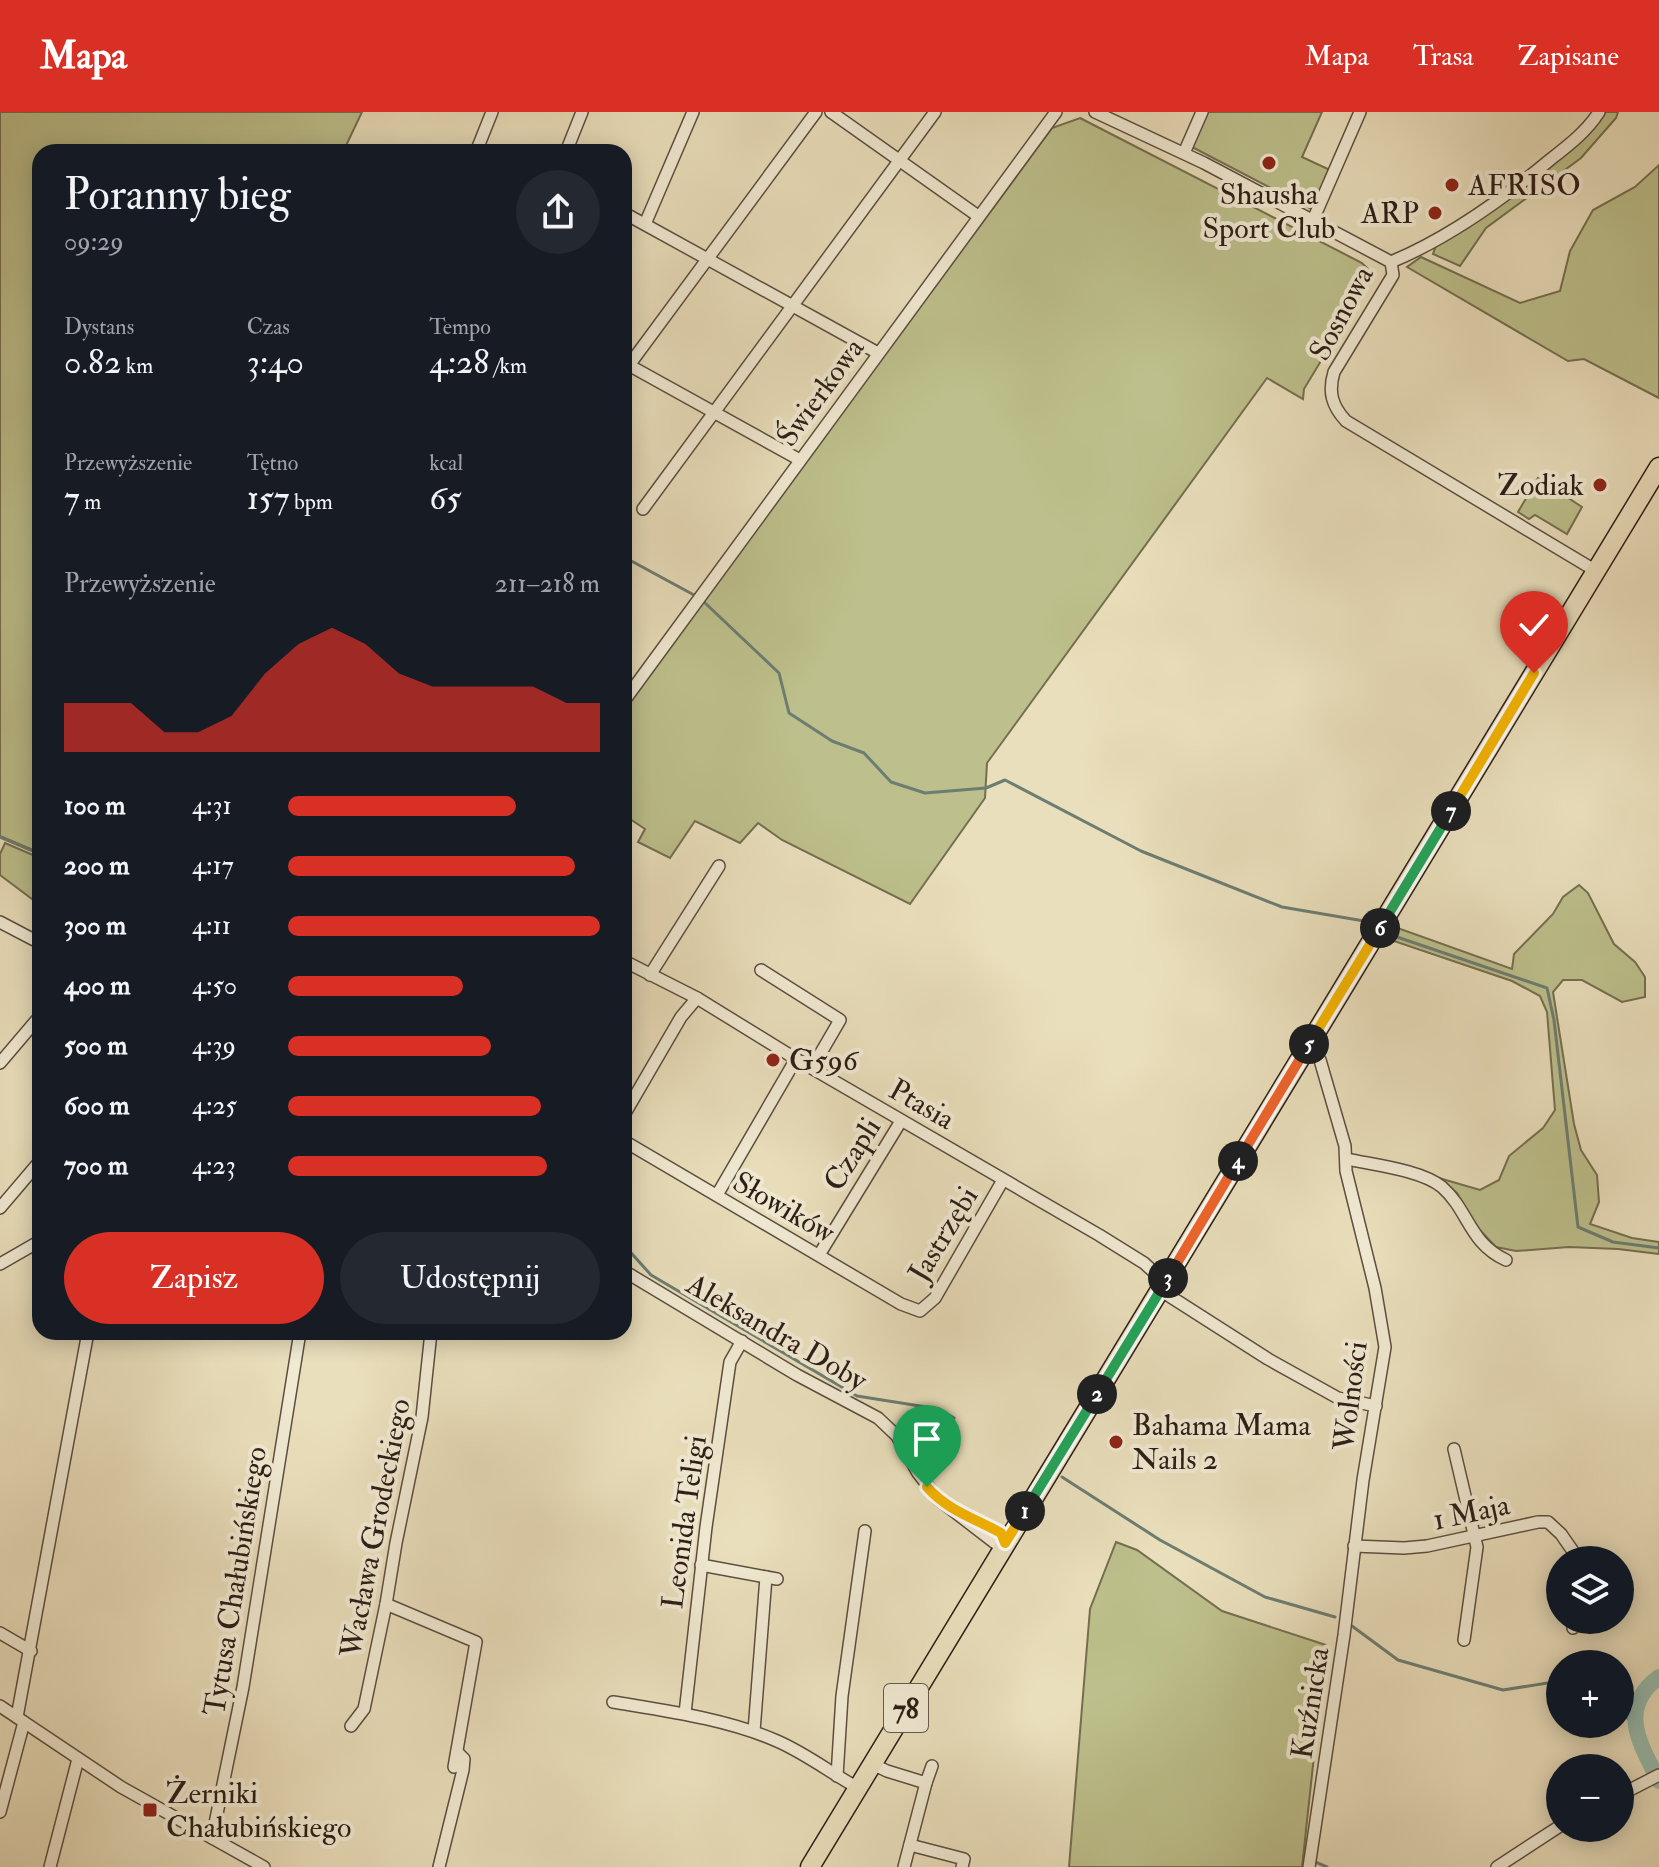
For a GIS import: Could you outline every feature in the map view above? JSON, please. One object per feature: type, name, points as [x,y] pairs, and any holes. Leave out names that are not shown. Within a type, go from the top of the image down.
[{"type":"main road","name":"78","points":[[810,1867],[1659,467]]},
{"type":"street","points":[[479,144],[492,112]]},
{"type":"street","points":[[569,144],[582,112]]},
{"type":"street","points":[[645,224],[693,112]]},
{"type":"street","points":[[632,359],[816,112]]},
{"type":"street","points":[[831,112],[978,216]]},
{"type":"street","points":[[643,509],[935,112]]},
{"type":"street","name":"Świerkowa","points":[[632,690],[1056,112]]},
{"type":"street","name":"Sosnowa","points":[[1095,112],[1184,153],[1391,262],[1393,275],[1334,372],[1330,384],[1336,410],[1346,421],[1596,571]]},
{"type":"street","points":[[1184,153],[1202,112]]},
{"type":"street","points":[[1313,220],[1360,112]]},
{"type":"street","points":[[1391,262],[1438,240],[1522,182],[1586,130],[1599,112]]},
{"type":"street","points":[[632,217],[878,353]]},
{"type":"street","points":[[632,370],[800,460]]},
{"type":"street","points":[[650,975],[719,866]]},
{"type":"street","points":[[0,922],[32,939]]},
{"type":"street","name":"Ptasia","points":[[632,965],[697,998],[1144,1263],[1163,1286],[1268,1359],[1338,1398],[1376,1406]]},
{"type":"street","points":[[761,970],[840,1020],[812,1068]]},
{"type":"street","points":[[632,1101],[681,1017],[697,998]]},
{"type":"street","points":[[0,1063],[32,1025]]},
{"type":"street","name":"Wolności","points":[[1308,1046],[1320,1060],[1347,1159],[1346,1171],[1375,1288],[1385,1347],[1354,1546]]},
{"type":"street","points":[[717,1195],[796,1059]]},
{"type":"street","name":"Czapli","points":[[819,1255],[901,1121]]},
{"type":"street","name":"Słowików","points":[[632,1146],[901,1304],[920,1311]]},
{"type":"street","points":[[1347,1159],[1426,1178],[1439,1185],[1453,1198],[1475,1237],[1492,1254],[1506,1260]]},
{"type":"street","points":[[0,1208],[32,1170]]},
{"type":"street","name":"Jastrzębi","points":[[920,1311],[935,1298],[1003,1180]]},
{"type":"street","points":[[0,1264],[32,1246]]},
{"type":"street","name":"Aleksandra Doby","points":[[632,1276],[797,1375],[878,1418],[897,1436],[927,1487],[938,1499],[960,1514],[1001,1533],[1005,1543]]},
{"type":"street","points":[[0,1812],[21,1720],[87,1340]]},
{"type":"street","name":"Tytusa Chałubińskiego","points":[[212,1838],[243,1687],[299,1340]]},
{"type":"street","name":"Wacława Grodeckiego","points":[[351,1726],[364,1709],[386,1604],[422,1417],[430,1340]]},
{"type":"street","name":"Leonida Teligi","points":[[685,1713],[701,1565],[730,1362],[742,1341]]},
{"type":"street","points":[[1454,1449],[1477,1547],[1464,1640]]},
{"type":"street","name":"1 Maja","points":[[1354,1546],[1404,1548],[1474,1537],[1538,1522],[1548,1522],[1569,1546]]},
{"type":"street","points":[[837,1776],[842,1696],[865,1531]]},
{"type":"street","name":"Kuźnicka","points":[[1309,1867],[1344,1635],[1354,1546]]},
{"type":"street","points":[[701,1565],[771,1578],[754,1731]]},
{"type":"street","points":[[386,1604],[476,1642],[454,1767]]},
{"type":"street","points":[[0,1633],[31,1651]]},
{"type":"street","points":[[613,1702],[685,1713],[754,1731],[780,1742],[858,1788]]},
{"type":"street","points":[[0,1706],[121,1787],[264,1867]]},
{"type":"street","points":[[439,1867],[463,1770],[464,1759],[457,1752]]},
{"type":"street","points":[[50,1867],[78,1759]]},
{"type":"street","points":[[872,1764],[926,1783]]},
{"type":"street","points":[[904,1867],[932,1766]]},
{"type":"street","points":[[1634,1788],[1659,1775]]},
{"type":"street","points":[[1499,1866],[1546,1835]]},
{"type":"street","points":[[910,1845],[964,1859],[962,1867]]},
{"type":"green space","points":[[0,112],[362,112],[347,144],[32,144],[32,850],[0,836]]},
{"type":"green space","name":"Shausha Sport Club","points":[[1207,112],[1322,112],[1302,157],[1330,170],[1311,209],[1192,147]]},
{"type":"green space","points":[[1599,112],[1618,112],[1581,158],[1486,228],[1460,266],[1433,254],[1438,240],[1522,182]]},
{"type":"green space","points":[[1080,118],[1362,263],[1368,269],[1368,283],[1304,389],[1303,399],[1267,378],[987,763],[985,798],[910,904],[782,840],[758,823],[740,843],[695,821],[670,858],[638,842],[645,829],[632,820],[632,696],[1052,128]]},
{"type":"green space","points":[[1659,165],[1659,398],[1584,359],[1568,361],[1407,267],[1421,257],[1520,303],[1560,291],[1570,251],[1593,210],[1635,187]]},
{"type":"green space","points":[[1538,478],[1582,507],[1567,534],[1535,515],[1529,519],[1518,512]]},
{"type":"green space","points":[[5,843],[32,855],[32,899],[0,875],[0,854]]},
{"type":"green space","points":[[1579,885],[1588,893],[1614,944],[1635,962],[1645,977],[1645,997],[1622,1002],[1582,980],[1563,980],[1553,992],[1574,1124],[1581,1150],[1597,1175],[1599,1202],[1590,1224],[1632,1238],[1659,1242],[1659,1254],[1569,1247],[1516,1251],[1496,1247],[1476,1226],[1457,1193],[1439,1178],[1480,1190],[1499,1180],[1509,1156],[1543,1128],[1555,1110],[1547,1012],[1540,996],[1512,981],[1385,938],[1392,926],[1512,969],[1514,954],[1553,914],[1563,897]]},
{"type":"green space","points":[[1116,1542],[1137,1550],[1222,1611],[1326,1645],[1302,1867],[1069,1867],[1090,1609]]},
{"type":"waterway","points":[[632,561],[694,595]]},
{"type":"waterway","points":[[704,602],[779,673],[789,713],[832,741],[864,753],[891,782],[925,793],[986,788],[1005,780],[1141,851],[1282,907],[1364,921]]},
{"type":"waterway","points":[[0,837],[32,851]]},
{"type":"waterway","points":[[1394,936],[1547,988],[1554,1020],[1578,1227],[1613,1242],[1659,1248]]},
{"type":"waterway","points":[[632,1254],[651,1275],[857,1396],[939,1409],[954,1418]]},
{"type":"waterway","points":[[1062,1477],[1160,1540],[1265,1597],[1335,1617]]},
{"type":"waterway","points":[[1352,1626],[1398,1660],[1503,1690],[1546,1683]]},
{"type":"waterway","points":[[1659,1677],[1646,1689],[1636,1714],[1640,1740],[1659,1781]]},
{"type":"waterway","points":[[1313,1861],[1327,1867]]},
{"type":"place","name":"Shausha Sport Club","points":[[1269,163]]},
{"type":"place","name":"AFRISO","points":[[1452,185]]},
{"type":"place","name":"ARP","points":[[1435,213]]},
{"type":"place","name":"Zodiak","points":[[1600,485]]},
{"type":"place","name":"G596","points":[[773,1060]]},
{"type":"place","name":"Bahama Mama Nails 2","points":[[1116,1442]]},
{"type":"place","name":"Żerniki Chałubińskiego","points":[[150,1810]]},
{"type":"route","points":[[927,1487],[960,1514],[1001,1533],[1005,1543],[1534,673]]}]
